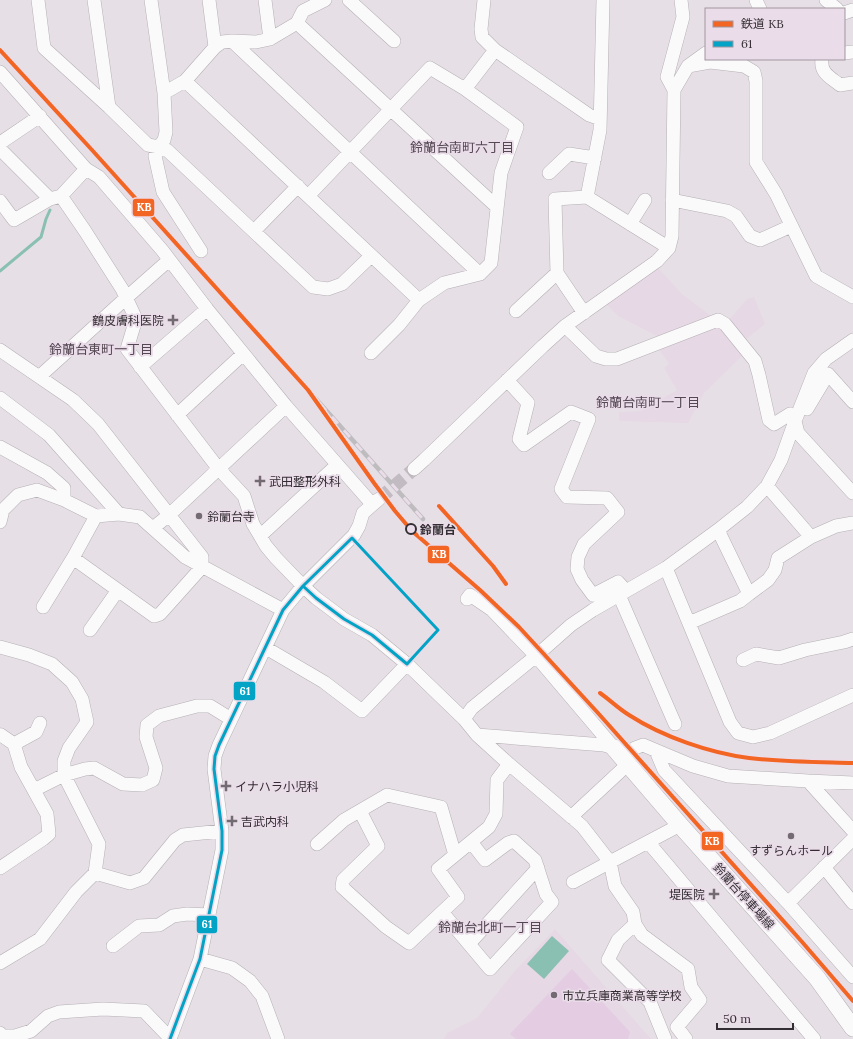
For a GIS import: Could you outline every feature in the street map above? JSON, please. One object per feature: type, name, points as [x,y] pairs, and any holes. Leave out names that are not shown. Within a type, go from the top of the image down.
[{"type":"main road","name":"鈴蘭台停車場線","points":[[622,757],[680,825],[817,978],[853,1028]]},
{"type":"street","points":[[38,0],[44,48],[148,145],[167,150],[313,287],[328,289],[342,284],[371,256]]},
{"type":"street","points":[[94,0],[109,107]]},
{"type":"street","points":[[151,0],[164,93],[166,132],[164,140],[159,147],[156,156],[163,192],[201,251]]},
{"type":"street","points":[[209,0],[215,47]]},
{"type":"street","points":[[264,0],[270,39]]},
{"type":"street","points":[[164,93],[184,81],[215,47],[222,42],[232,40],[256,42],[270,39],[297,23],[304,11],[325,0]]},
{"type":"street","points":[[349,0],[394,41]]},
{"type":"street","points":[[484,0],[481,29],[482,37],[495,50],[589,115],[600,119]]},
{"type":"street","points":[[587,197],[600,130],[603,0]]},
{"type":"street","points":[[674,90],[667,77],[684,17],[681,0]]},
{"type":"street","points":[[826,0],[835,8]]},
{"type":"street","points":[[297,23],[497,207]]},
{"type":"street","points":[[232,40],[480,274]]},
{"type":"street","points":[[465,89],[495,50]]},
{"type":"street","points":[[414,469],[565,326],[657,261],[669,248],[672,236],[674,90],[688,66],[705,54]]},
{"type":"street","points":[[822,60],[821,63],[825,73],[840,85],[853,84]]},
{"type":"street","points":[[688,66],[710,62],[744,66],[754,72],[756,81],[756,162],[776,194],[816,276],[853,297]]},
{"type":"street","points":[[308,196],[430,68],[465,89],[517,127],[501,173],[491,263],[480,274],[444,283],[419,300],[399,325],[371,353]]},
{"type":"street","points":[[1,75],[40,116],[86,169],[99,177],[162,250],[207,309],[286,406],[337,464],[376,502],[363,513],[359,526],[352,538],[303,586],[283,610],[219,745],[215,756],[214,769],[222,831],[222,850],[200,959],[170,1039],[144,1011],[103,1009],[59,1012],[48,1016],[33,1035],[1,1035]]},
{"type":"street","points":[[184,81],[419,300]]},
{"type":"street","points":[[0,143],[40,116]]},
{"type":"street","points":[[0,149],[55,198],[89,237],[122,289],[136,319],[127,349],[218,468],[244,496],[253,524],[276,558],[316,598],[344,619],[372,635],[407,664],[464,719],[477,735],[508,764],[582,826],[610,862],[614,886],[633,912],[635,924],[642,935],[688,969],[691,987],[700,1000],[677,1027],[686,1039]]},
{"type":"street","points":[[549,173],[569,154],[595,158]]},
{"type":"street","points":[[0,201],[14,220],[55,198],[86,169]]},
{"type":"street","points":[[254,231],[298,186]]},
{"type":"street","points":[[584,313],[557,273],[556,199],[587,197],[669,248]]},
{"type":"street","points":[[630,224],[645,200]]},
{"type":"street","points":[[672,200],[727,211],[736,216],[750,236],[760,240],[791,226]]},
{"type":"street","points":[[40,376],[169,260]]},
{"type":"street","points":[[516,311],[557,273]]},
{"type":"street","points":[[140,367],[207,309]]},
{"type":"street","points":[[565,326],[596,356],[606,360],[617,359],[718,320],[725,324],[754,361],[759,375],[769,420],[774,424],[790,414],[795,421],[798,433],[853,493]]},
{"type":"street","points":[[464,719],[472,708],[536,656],[571,625],[593,610],[666,568],[747,507],[767,486],[782,460],[795,421],[814,373],[826,359],[853,340]]},
{"type":"street","points":[[0,350],[73,400],[98,424],[168,515],[202,556],[202,567],[160,614],[154,616],[73,558]]},
{"type":"street","points":[[177,415],[243,354]]},
{"type":"street","points":[[795,421],[804,414],[828,374],[853,402]]},
{"type":"street","points":[[507,380],[528,403],[519,439],[524,445],[571,412],[589,419],[561,489],[567,497],[607,498],[618,512],[584,544],[578,557],[577,569],[582,580],[593,595],[618,582],[675,724]]},
{"type":"street","points":[[0,398],[49,435],[119,514]]},
{"type":"street","points":[[153,528],[286,406]]},
{"type":"street","points":[[0,447],[47,473],[64,488],[64,500]]},
{"type":"street","points":[[260,536],[337,464]]},
{"type":"street","points":[[767,486],[810,537]]},
{"type":"street","points":[[0,522],[3,510],[18,495],[37,490],[64,500],[96,516],[119,514],[140,517],[185,557],[283,610]]},
{"type":"street","points":[[43,607],[73,558],[96,516]]},
{"type":"street","points":[[689,623],[740,601],[768,580],[775,570],[778,558],[810,537],[836,526],[853,523]]},
{"type":"street","points":[[718,530],[749,594]]},
{"type":"street","points":[[666,568],[730,722],[738,732],[753,737],[770,733],[853,695]]},
{"type":"street","points":[[90,630],[118,590]]},
{"type":"street","points":[[467,599],[470,595],[492,610],[536,656],[622,757]]},
{"type":"street","points":[[743,660],[756,654],[779,658],[805,650],[853,639]]},
{"type":"street","points":[[0,647],[29,655],[52,664],[72,682],[82,699],[87,722],[69,748],[64,761],[64,775],[99,844],[95,873],[76,892],[40,938],[0,963]]},
{"type":"street","points":[[266,648],[324,682],[362,711],[407,664]]},
{"type":"street","points":[[34,790],[64,775],[94,768],[123,784],[142,785],[153,780],[156,768],[146,737],[147,724],[160,716],[197,706],[210,706],[231,718]]},
{"type":"street","points":[[14,744],[36,732],[40,723]]},
{"type":"street","points":[[0,736],[1,735],[14,744],[21,767],[47,814],[49,834],[43,840],[0,868]]},
{"type":"street","points":[[477,735],[604,745],[622,757]]},
{"type":"street","points":[[571,817],[622,757],[642,745],[693,766],[728,776],[853,783]]},
{"type":"street","points":[[656,751],[664,770],[788,903],[853,977]]},
{"type":"street","points":[[360,811],[378,846],[343,880],[342,887],[386,927],[409,943],[458,897],[438,869],[489,827],[496,814],[497,780],[508,764]]},
{"type":"street","points":[[808,781],[853,831]]},
{"type":"street","points":[[317,844],[344,820],[387,795],[441,807],[455,855]]},
{"type":"street","points":[[573,882],[680,825]]},
{"type":"street","points":[[95,873],[130,883],[144,878],[179,837],[183,835],[222,831]]},
{"type":"street","points":[[788,903],[853,839]]},
{"type":"street","points":[[442,912],[490,969],[552,902],[546,894],[535,860],[514,841],[508,843],[485,860],[471,842]]},
{"type":"street","points":[[648,842],[814,1039]]},
{"type":"street","points":[[824,867],[853,903]]},
{"type":"street","points":[[469,944],[538,868]]},
{"type":"street","points":[[113,946],[139,926],[160,925],[173,916],[187,914],[208,915]]},
{"type":"street","points":[[635,924],[618,940],[608,960],[650,1002],[665,1039]]},
{"type":"street","points":[[200,959],[232,968],[250,981],[262,996],[278,1039]]},
{"type":"shaded area","points":[[658,268],[683,295],[714,318],[659,337],[618,316],[606,304]]},
{"type":"shaded area","points":[[754,297],[765,324],[744,341],[728,321],[747,299]]},
{"type":"shaded area","points":[[717,325],[723,327],[744,354],[704,393],[688,423],[619,421],[619,412],[641,411],[677,390],[664,368],[669,364],[658,348]]},
{"type":"shaded area","name":"市立兵庫商業高等学校","points":[[555,929],[651,1039],[444,1039],[447,1033],[477,1018],[514,972]]},
{"type":"shaded area","points":[[552,936],[569,951],[544,979],[527,964]]},
{"type":"shaded area","points":[[572,969],[630,1032],[628,1039],[516,1039],[510,1034]]},
{"type":"waterway","points":[[0,271],[41,237],[50,210]]},
{"type":"tunnel","points":[[379,499],[414,469]]},
{"type":"railway","points":[[308,390],[423,519]]},
{"type":"rail line","name":"KB","points":[[0,50],[308,390],[374,483],[412,531],[480,590],[519,627],[598,713],[853,1001]]},
{"type":"rail line","name":"KB","points":[[439,506],[493,566],[506,584]]},
{"type":"rail line","name":"KB","points":[[600,693],[625,713],[642,723],[672,737],[703,748],[734,756],[749,758],[801,762],[853,763]]},
{"type":"transit line","name":"61","points":[[352,538],[438,630],[407,664],[372,635],[344,619],[303,586],[352,538]]},
{"type":"transit line","name":"61","points":[[170,1039],[200,959],[222,850],[222,831],[214,769],[215,756],[283,610],[303,586]]},
{"type":"place","name":"鶴皮膚科医院","points":[[173,320]]},
{"type":"place","name":"武田整形外科","points":[[260,481]]},
{"type":"place","name":"鈴蘭台寺","points":[[199,516]]},
{"type":"place","name":"鈴蘭台","points":[[411,529]]},
{"type":"place","name":"イナハラ小児科","points":[[226,786]]},
{"type":"place","name":"吉武内科","points":[[232,821]]},
{"type":"place","name":"すずらんホール","points":[[791,836]]},
{"type":"place","name":"堤医院","points":[[714,894]]},
{"type":"place","name":"市立兵庫商業高等学校","points":[[554,995]]},
{"type":"district","name":"鈴蘭台南町六丁目","points":[[462,147]]},
{"type":"district","name":"鈴蘭台東町一丁目","points":[[101,349]]},
{"type":"district","name":"鈴蘭台南町一丁目","points":[[648,402]]},
{"type":"district","name":"鈴蘭台北町一丁目","points":[[490,927]]}]
